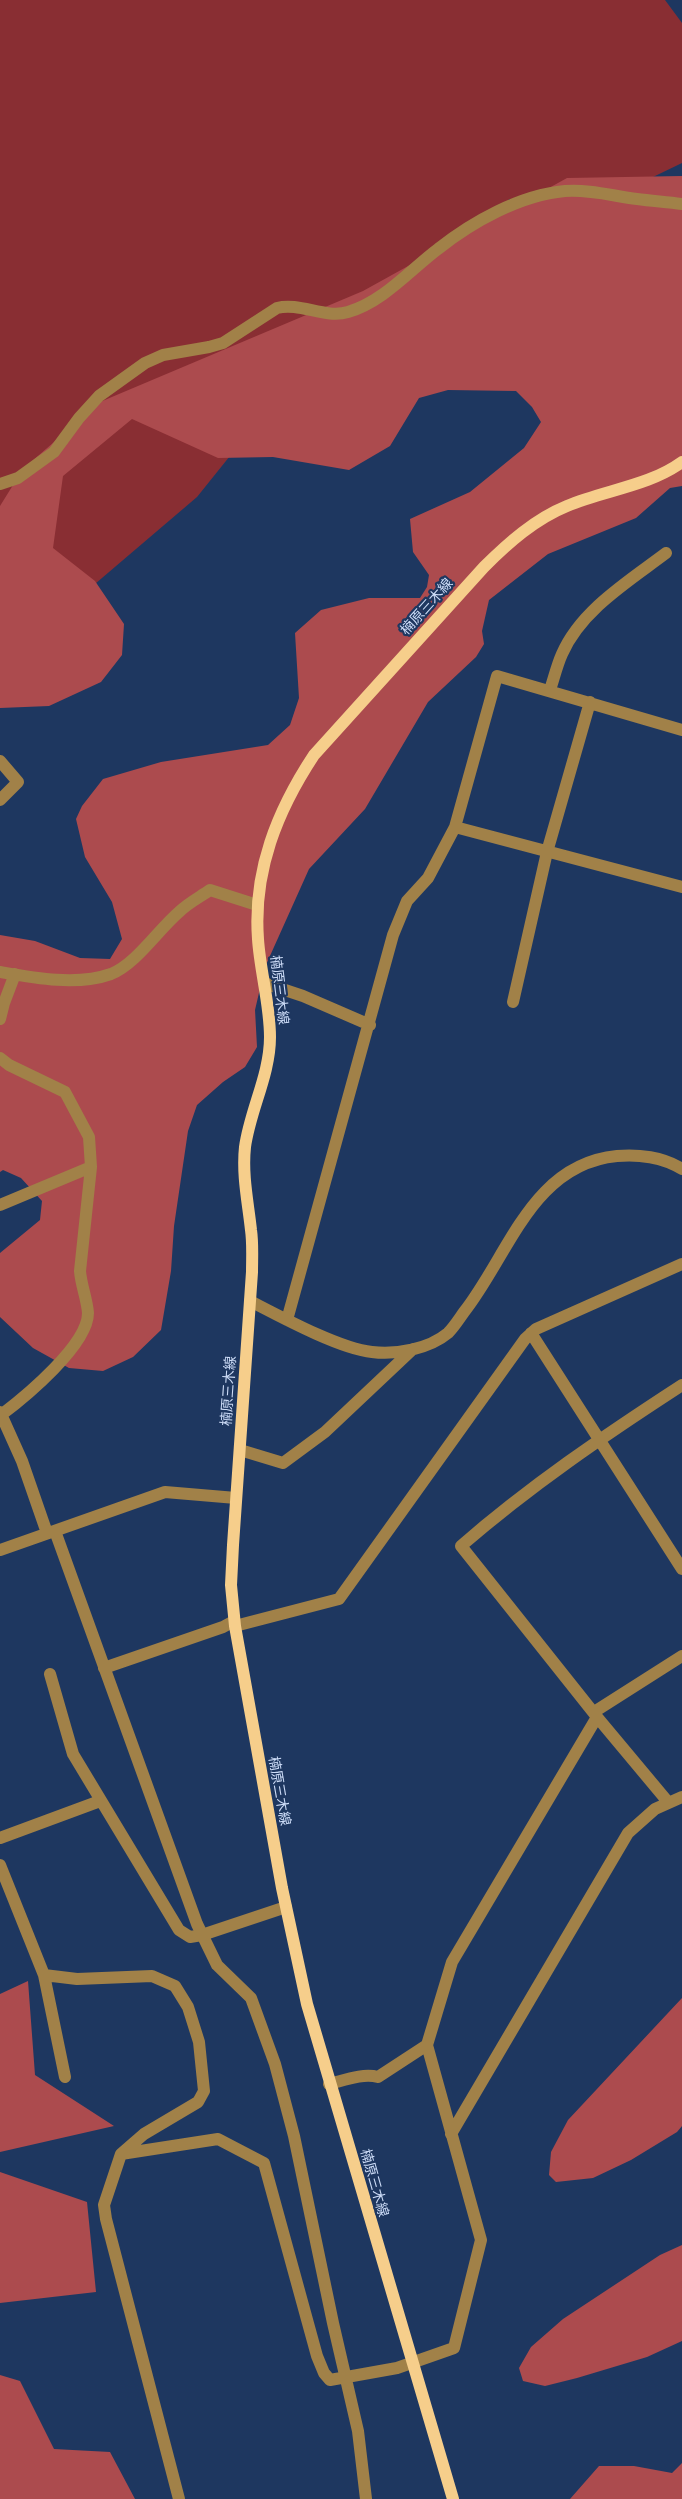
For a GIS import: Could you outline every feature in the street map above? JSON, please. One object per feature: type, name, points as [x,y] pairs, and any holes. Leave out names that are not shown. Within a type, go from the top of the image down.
[{"type":"main road","name":"楠原三木線","points":[[453,2499],[329,2084],[307,2004],[286,1907],[235,1624],[231,1585],[250,1301],[252,1232],[244,1163],[250,1125],[268,1059],[270,1036],[258,940],[257,905],[264,860],[272,834],[282,808],[314,754],[484,567],[508,543],[567,506],[667,473],[682,462]]},
{"type":"street","points":[[0,484],[18,478],[54,452],[79,418],[99,396],[145,363],[163,355],[210,347],[223,342],[276,308],[287,305],[335,313],[348,312],[389,288],[438,248],[483,219],[526,201],[564,191],[596,192],[682,204]]},
{"type":"street","points":[[550,690],[562,653],[576,630],[605,599],[666,553]]},
{"type":"street","points":[[287,1320],[399,920],[408,901],[428,878],[454,827],[497,676],[682,730]]},
{"type":"street","points":[[513,1002],[547,852],[590,702]]},
{"type":"street","points":[[0,761],[18,782],[0,800]]},
{"type":"street","points":[[454,827],[682,887]]},
{"type":"street","points":[[0,972],[46,978],[90,979],[112,974],[128,963],[180,911],[210,890],[257,905]]},
{"type":"street","points":[[0,1019],[15,974]]},
{"type":"street","points":[[264,984],[304,996],[370,1025]]},
{"type":"street","points":[[0,1058],[9,1065],[65,1092],[70,1098],[89,1137],[91,1167],[80,1271],[81,1287],[88,1312],[87,1322],[74,1345],[63,1359],[21,1400],[1,1414],[51,1532],[104,1668],[202,1935],[217,1966],[251,1998],[275,2064],[294,2136],[358,2430],[366,2499]]},
{"type":"street","points":[[250,1301],[287,1320],[358,1349],[373,1352],[397,1352],[426,1345],[449,1332],[476,1297],[516,1228],[541,1196],[566,1173],[603,1157],[630,1154],[673,1163],[682,1169]]},
{"type":"street","points":[[0,1205],[91,1167]]},
{"type":"street","points":[[104,1668],[223,1627],[339,1599],[531,1333],[536,1329],[682,1264]]},
{"type":"street","points":[[531,1333],[682,1569]]},
{"type":"street","points":[[240,1450],[283,1463],[325,1432],[415,1348]]},
{"type":"street","points":[[668,1802],[460,1546],[494,1517],[598,1439],[682,1385]]},
{"type":"street","points":[[0,1550],[164,1492],[236,1498]]},
{"type":"street","points":[[121,2154],[218,2139],[264,2163],[317,2356],[324,2373],[330,2380],[346,2379],[412,2362],[454,2348],[480,2240],[427,2045],[452,1962],[595,1714],[682,1656]]},
{"type":"street","points":[[50,1674],[74,1754],[100,1801],[170,1912],[179,1930],[190,1937],[202,1935],[286,1907]]},
{"type":"street","points":[[452,2134],[628,1833],[646,1816],[668,1802],[682,1797]]},
{"type":"street","points":[[0,1838],[100,1801]]},
{"type":"street","points":[[0,1865],[44,1975],[65,2077]]},
{"type":"street","points":[[44,1975],[77,1979],[152,1976],[174,1986],[188,2007],[199,2042],[204,2090],[198,2102],[144,2134],[121,2154],[104,2205],[106,2219],[180,2499]]},
{"type":"street","points":[[329,2084],[355,2077],[372,2075],[378,2077],[427,2045]]},
{"type":"shaded area","points":[[0,0],[665,0],[682,23],[682,163],[572,216],[509,199],[451,332],[303,365],[197,497],[75,601],[0,605]]},
{"type":"shaded area","points":[[682,176],[682,486],[670,488],[636,518],[548,554],[489,600],[482,631],[484,644],[476,657],[428,702],[365,809],[309,869],[265,967],[255,1010],[257,1047],[245,1067],[223,1082],[197,1105],[188,1131],[174,1226],[171,1271],[161,1330],[133,1357],[103,1371],[69,1368],[33,1348],[0,1317],[0,1253],[40,1220],[42,1201],[21,1178],[3,1170],[0,1172],[0,935],[35,941],[80,958],[110,959],[122,939],[112,902],[85,857],[76,819],[82,806],[103,779],[161,762],[268,745],[290,725],[299,698],[295,633],[321,610],[369,598],[420,598],[427,587],[429,575],[413,552],[410,519],[470,492],[524,448],[541,422],[532,407],[516,391],[448,390],[419,398],[390,446],[349,470],[273,457],[218,458],[132,419],[63,476],[53,548],[95,581],[124,624],[122,655],[101,682],[49,706],[0,708],[0,506],[23,469],[100,402],[363,291],[567,178]]},
{"type":"shaded area","points":[[28,1981],[35,2075],[114,2126],[0,2152],[0,1994]]},
{"type":"shaded area","points":[[682,1998],[682,2126],[677,2132],[631,2160],[593,2178],[556,2182],[549,2175],[551,2152],[568,2120]]},
{"type":"shaded area","points":[[0,2172],[87,2202],[96,2292],[0,2303]]},
{"type":"shaded area","points":[[682,2245],[682,2341],[647,2357],[577,2378],[545,2386],[523,2381],[519,2368],[531,2347],[563,2319],[660,2255]]},
{"type":"shaded area","points":[[0,2375],[20,2381],[54,2449],[110,2452],[135,2499],[0,2499]]},
{"type":"shaded area","points":[[682,2463],[682,2499],[570,2499],[599,2466],[634,2466],[672,2473]]}]
